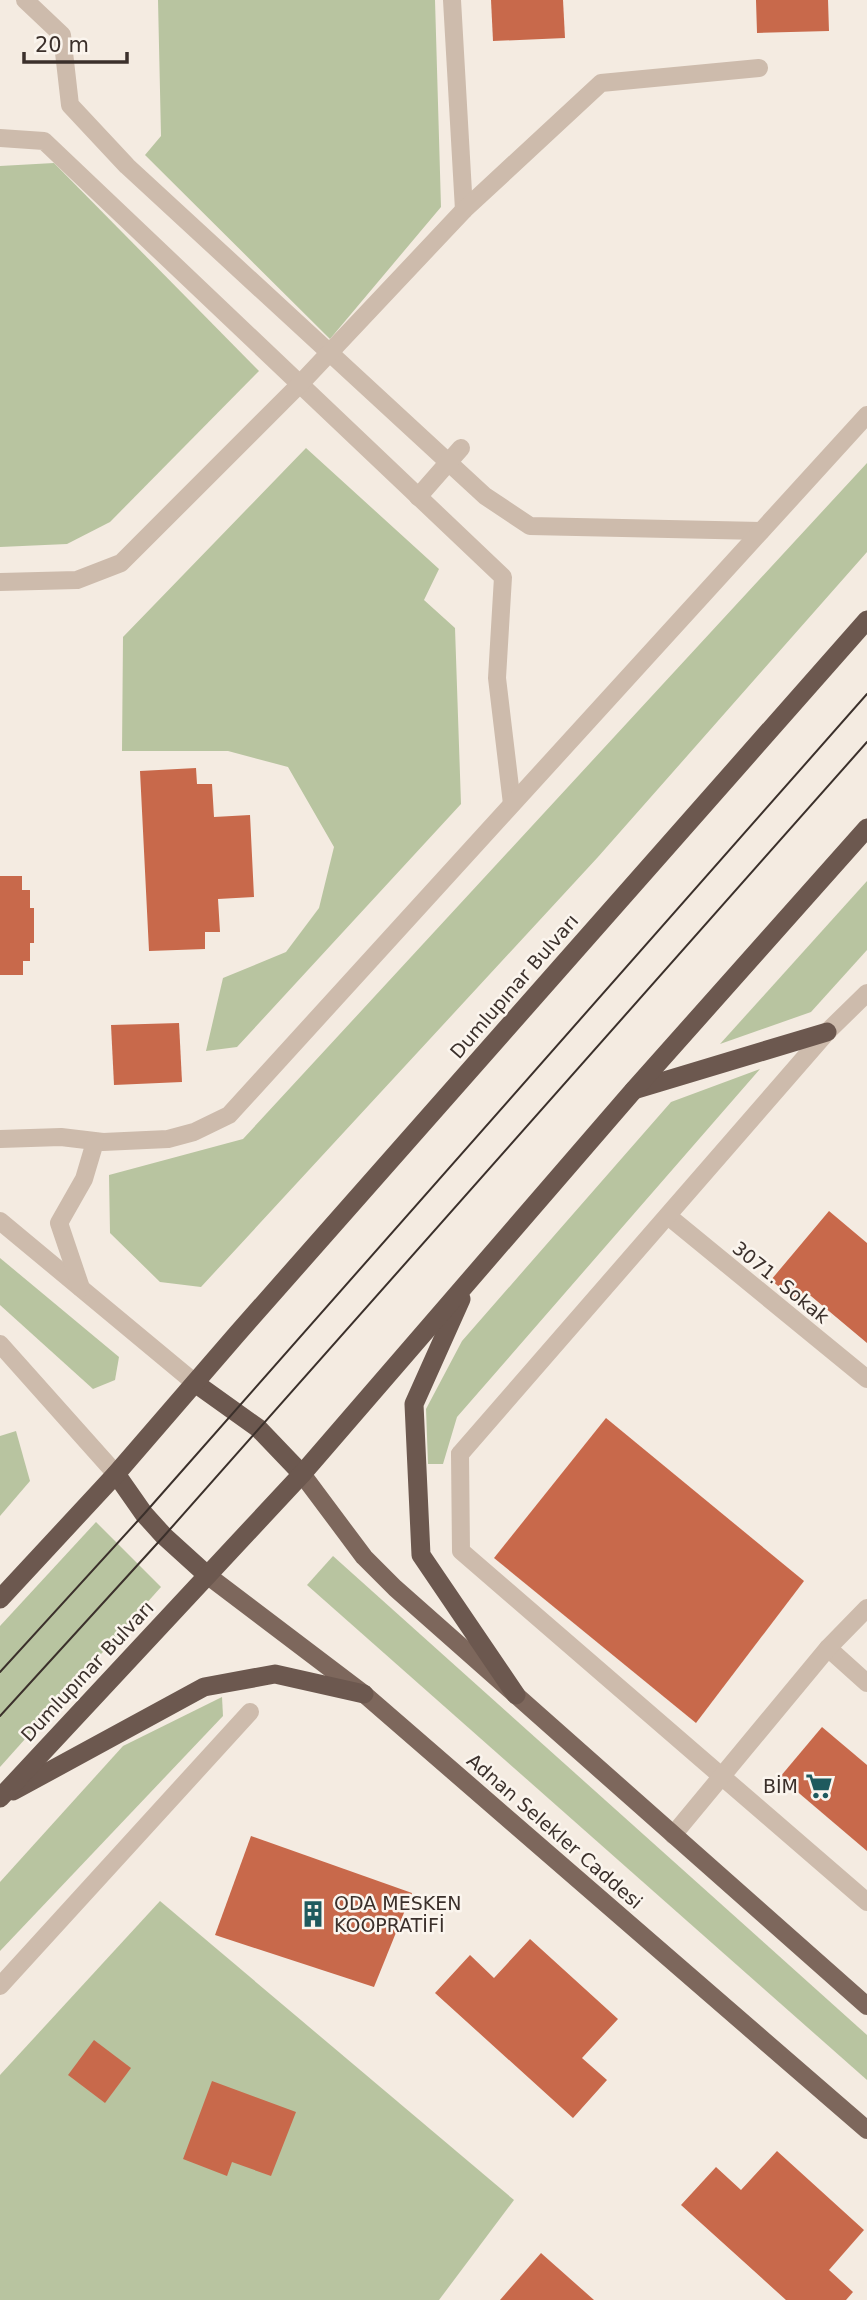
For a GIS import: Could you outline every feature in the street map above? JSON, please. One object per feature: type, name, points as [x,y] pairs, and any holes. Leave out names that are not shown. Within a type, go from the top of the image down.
[{"type":"highway","name":"Dumlupınar Bulvarı","points":[[0,1599],[117,1474],[195,1382],[867,620]]},
{"type":"highway","name":"Dumlupınar Bulvarı","points":[[0,1798],[302,1474],[633,1091],[867,828]]},
{"type":"highway","points":[[633,1091],[827,1032]]},
{"type":"highway","points":[[470,1279],[414,1404],[421,1555],[516,1695]]},
{"type":"highway","points":[[195,1382],[258,1429],[302,1474]]},
{"type":"highway","points":[[117,1474],[144,1514],[163,1536],[207,1575]]},
{"type":"highway","points":[[0,1798],[204,1687],[275,1674],[364,1694]]},
{"type":"main road","points":[[302,1474],[365,1557],[395,1588],[867,2006]]},
{"type":"main road","name":"Adnan Selekler Caddesi","points":[[207,1575],[364,1694],[867,2130]]},
{"type":"street","points":[[25,0],[62,34],[70,105],[127,166],[485,496],[530,526],[761,531]]},
{"type":"street","points":[[452,0],[464,210]]},
{"type":"street","points":[[0,582],[78,580],[121,563],[300,384],[464,210],[601,82],[759,68]]},
{"type":"street","points":[[0,138],[44,141],[503,577],[497,678],[512,804]]},
{"type":"street","points":[[0,1139],[61,1137],[95,1142],[168,1139],[194,1132],[229,1115],[867,415]]},
{"type":"street","points":[[418,497],[461,448]]},
{"type":"street","points":[[865,1000],[827,1032],[460,1454],[461,1550],[867,1902]]},
{"type":"street","points":[[81,1287],[60,1223],[85,1179],[95,1142]]},
{"type":"street","name":"3071. Sokak","points":[[668,1216],[867,1380]]},
{"type":"street","points":[[0,1221],[195,1382]]},
{"type":"street","points":[[0,1345],[117,1474]]},
{"type":"street","points":[[673,1835],[828,1648],[867,1608]]},
{"type":"street","points":[[828,1648],[867,1683]]},
{"type":"street","points":[[0,1986],[250,1712]]},
{"type":"green space","points":[[158,0],[435,0],[441,207],[330,339],[145,155],[161,136]]},
{"type":"green space","points":[[54,163],[259,371],[110,522],[67,544],[0,547],[0,166]]},
{"type":"green space","points":[[306,448],[439,569],[424,600],[455,628],[461,804],[237,1047],[206,1051],[223,978],[286,952],[319,908],[334,847],[288,767],[228,751],[122,751],[123,637]]},
{"type":"green space","points":[[867,463],[867,552],[598,857],[201,1287],[160,1282],[110,1233],[109,1175],[243,1139]]},
{"type":"green space","points":[[867,881],[867,950],[811,1012],[720,1044]]},
{"type":"green space","points":[[760,1069],[457,1417],[443,1464],[428,1464],[426,1409],[462,1341],[671,1102]]},
{"type":"green space","points":[[0,1258],[119,1357],[115,1380],[93,1389],[0,1305]]},
{"type":"green space","points":[[16,1431],[30,1481],[0,1516],[0,1436]]},
{"type":"green space","points":[[96,1522],[161,1587],[0,1767],[0,1626]]},
{"type":"green space","points":[[333,1556],[867,2035],[867,2080],[307,1585]]},
{"type":"green space","points":[[222,1697],[223,1716],[0,1951],[0,1882],[123,1746]]},
{"type":"green space","points":[[160,1901],[514,2200],[439,2300],[0,2300],[0,2075]]},
{"type":"building","points":[[491,0],[563,0],[565,38],[493,41]]},
{"type":"building","points":[[756,0],[828,0],[829,31],[757,33]]},
{"type":"building","points":[[196,768],[197,784],[212,784],[214,817],[250,815],[254,897],[218,899],[220,932],[205,932],[205,949],[149,951],[140,771]]},
{"type":"building","points":[[0,876],[22,876],[22,890],[30,890],[30,908],[34,908],[34,943],[30,943],[30,961],[23,961],[23,975],[0,975]]},
{"type":"building","points":[[179,1023],[182,1082],[114,1085],[111,1025]]},
{"type":"building","points":[[829,1211],[867,1243],[867,1343],[805,1291],[796,1301],[771,1280]]},
{"type":"building","points":[[606,1418],[804,1581],[696,1723],[494,1558]]},
{"type":"building","points":[[822,1727],[867,1765],[867,1851],[780,1777]]},
{"type":"building","name":"ODA MESKEN KOOPRATİFİ","points":[[251,1836],[412,1893],[374,1987],[215,1935]]},
{"type":"building","points":[[530,1939],[618,2019],[582,2058],[607,2080],[573,2118],[435,1993],[470,1955],[494,1978]]},
{"type":"building","points":[[94,2040],[131,2068],[105,2103],[68,2075]]},
{"type":"building","points":[[212,2081],[296,2112],[271,2176],[232,2162],[227,2176],[183,2159]]},
{"type":"building","points":[[777,2151],[864,2230],[829,2270],[853,2292],[846,2300],[786,2300],[681,2205],[716,2167],[741,2190]]},
{"type":"building","points":[[541,2253],[594,2300],[500,2300]]},
{"type":"tram line","points":[[0,1672],[144,1514],[867,694]]},
{"type":"tram line","points":[[0,1716],[164,1536],[867,742]]},
{"type":"place","name":"BİM","points":[[819,1786]]},
{"type":"place","name":"ODA MESKEN KOOPRATİFİ","points":[[313,1914]]}]
